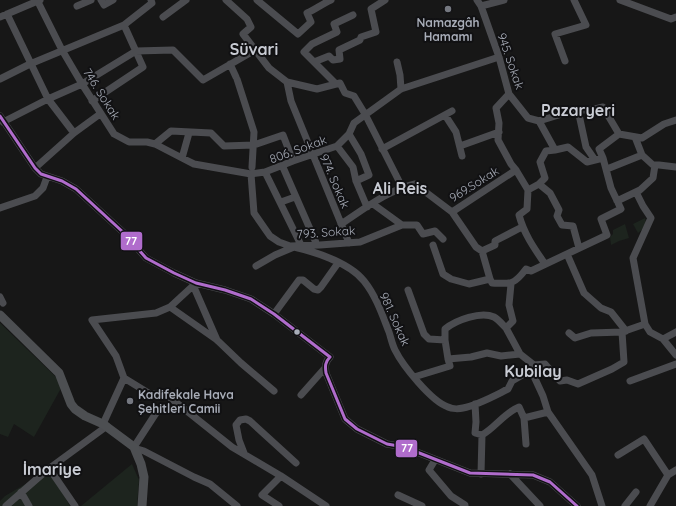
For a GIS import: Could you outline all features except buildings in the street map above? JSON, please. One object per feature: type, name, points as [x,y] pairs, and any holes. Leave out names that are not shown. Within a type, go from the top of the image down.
[{"type":"main road","points":[[0,315],[59,373],[71,404],[75,409],[85,416],[105,425],[134,448],[142,464],[144,477],[142,506]]},
{"type":"street","points":[[0,17],[38,0]]},
{"type":"street","name":"746. Sokak","points":[[38,0],[62,50],[100,114],[114,134],[129,142],[147,142],[156,144],[194,164],[228,169]]},
{"type":"street","points":[[77,6],[91,0]]},
{"type":"street","points":[[102,0],[104,5],[113,0]]},
{"type":"street","points":[[163,17],[186,0]]},
{"type":"street","points":[[226,0],[247,19],[251,27],[243,34],[269,68],[287,82],[317,89],[340,83],[346,94],[354,96],[365,114],[402,187],[370,205],[341,224]]},
{"type":"street","points":[[257,0],[298,34],[311,22],[308,13],[331,0]]},
{"type":"street","points":[[314,62],[329,56],[333,60],[340,59],[338,50],[360,40],[361,37],[376,32],[371,9],[385,0]]},
{"type":"street","points":[[479,3],[504,0]]},
{"type":"street","points":[[565,61],[555,34],[586,24],[574,0]]},
{"type":"street","points":[[620,0],[671,19],[676,17]]},
{"type":"street","points":[[0,79],[62,50],[124,25],[154,1]]},
{"type":"street","name":"945. Sokak","points":[[479,3],[509,94],[528,118],[539,121]]},
{"type":"street","points":[[7,14],[48,99],[74,133]]},
{"type":"street","points":[[336,84],[304,52],[312,44],[337,32],[334,24],[353,15]]},
{"type":"street","points":[[92,101],[143,67],[124,25]]},
{"type":"street","points":[[255,50],[203,80],[172,50],[136,51],[82,84],[1,119],[41,174],[62,181],[76,189],[124,233],[146,258],[194,284],[225,290],[251,299],[274,314],[330,357],[326,361],[325,368],[345,418],[350,424],[387,444],[409,449],[470,473],[533,475],[550,482],[577,506]]},
{"type":"street","name":"806. Sokak","points":[[228,169],[265,172],[311,154],[337,146],[349,134],[354,123],[401,89],[498,57]]},
{"type":"street","points":[[397,62],[401,89]]},
{"type":"street","name":"793. Sokak","points":[[230,64],[237,78],[254,132],[251,170],[254,213],[270,236],[279,242],[295,246],[348,243],[360,242],[402,225]]},
{"type":"street","name":"974. Sokak","points":[[287,82],[291,101],[311,154],[348,243]]},
{"type":"street","points":[[509,94],[496,108],[499,123],[498,140],[511,164],[528,190],[527,209],[519,215],[522,227],[532,246],[545,264]]},
{"type":"street","points":[[555,150],[539,121],[578,110],[591,110],[603,107],[619,134]]},
{"type":"street","points":[[578,110],[586,147],[595,160]]},
{"type":"street","points":[[382,149],[449,113],[456,132],[462,156]]},
{"type":"street","points":[[36,168],[74,133],[100,114]]},
{"type":"street","points":[[452,212],[476,247],[482,251],[492,283],[511,284],[518,280],[526,269],[531,271],[607,235],[601,219],[621,209],[611,188],[604,158],[599,149],[619,134],[642,138],[664,124],[676,120]]},
{"type":"street","points":[[156,144],[172,131],[212,133],[224,146],[254,145],[283,135],[293,161]]},
{"type":"street","points":[[460,146],[499,132]]},
{"type":"street","points":[[182,158],[189,133]]},
{"type":"street","points":[[349,134],[369,175],[356,181]]},
{"type":"street","points":[[635,137],[642,155],[653,165],[676,167]]},
{"type":"street","points":[[337,146],[353,167],[356,181],[370,205],[402,225],[417,225],[423,234],[435,232],[443,239]]},
{"type":"street","points":[[528,190],[539,184],[545,178],[540,162],[546,151],[568,147],[587,162],[604,158]]},
{"type":"street","points":[[607,169],[642,155]]},
{"type":"street","points":[[282,165],[317,245]]},
{"type":"street","points":[[617,201],[636,192],[653,178],[655,165]]},
{"type":"street","name":"969.Sokak","points":[[402,187],[415,184],[452,212],[516,170]]},
{"type":"street","points":[[256,266],[295,246],[281,202],[265,172]]},
{"type":"street","points":[[0,208],[35,196],[43,188],[47,177]]},
{"type":"street","points":[[539,184],[550,193],[559,210],[557,216],[562,225],[573,226],[579,248]]},
{"type":"street","points":[[636,192],[650,218],[633,258],[645,324],[650,332],[663,339],[676,355]]},
{"type":"street","points":[[281,202],[296,197]]},
{"type":"street","points":[[482,251],[495,245],[494,241],[522,227]]},
{"type":"street","points":[[433,245],[443,274],[451,279],[469,284],[490,279]]},
{"type":"street","name":"981. Sokak","points":[[295,246],[324,256],[350,269],[363,280],[379,307],[395,349],[414,377],[433,398],[448,407],[463,408],[508,389],[512,381],[533,368]]},
{"type":"street","points":[[533,368],[545,364],[560,381],[567,380],[578,384],[624,362],[624,331],[611,312],[601,308],[584,293],[567,254]]},
{"type":"street","points":[[274,314],[299,280],[303,280],[314,289],[318,290],[338,263]]},
{"type":"street","points":[[194,284],[170,307],[156,313],[92,320],[116,356],[124,378],[150,394],[163,394],[168,396],[232,447],[281,476],[326,506]]},
{"type":"street","points":[[194,284],[217,340]]},
{"type":"street","points":[[506,328],[513,321],[510,305],[511,284]]},
{"type":"street","points":[[408,290],[424,334],[429,339],[445,340]]},
{"type":"street","points":[[170,307],[217,340],[274,391]]},
{"type":"street","points":[[414,377],[450,366],[445,340],[445,329],[451,324],[480,314],[494,318],[506,328],[520,354],[533,368],[548,412],[592,475],[602,506]]},
{"type":"street","points":[[569,333],[575,338],[591,334],[624,331],[645,324]]},
{"type":"street","points":[[663,339],[676,332]]},
{"type":"street","points":[[448,359],[471,357],[487,353],[501,356],[520,354]]},
{"type":"street","points":[[630,381],[676,364]]},
{"type":"street","points":[[301,395],[325,368]]},
{"type":"street","points":[[6,506],[49,468],[105,425],[124,378]]},
{"type":"street","points":[[475,404],[476,422],[474,433],[482,435],[492,430],[511,410],[519,407],[524,418],[526,444]]},
{"type":"street","points":[[158,410],[134,448],[144,451],[210,484],[237,506]]},
{"type":"street","points":[[524,418],[548,412]]},
{"type":"street","points":[[244,453],[239,440],[236,425],[240,420],[246,419],[250,420],[296,463]]},
{"type":"street","points":[[481,474],[482,435]]},
{"type":"street","points":[[618,455],[644,438],[668,475]]},
{"type":"street","points":[[435,460],[429,470],[451,496],[465,505],[464,506]]},
{"type":"street","points":[[49,468],[75,506]]},
{"type":"street","points":[[650,506],[668,475],[676,470]]},
{"type":"street","points":[[510,474],[540,506]]},
{"type":"street","points":[[279,506],[262,495],[281,476]]},
{"type":"street","points":[[21,492],[29,506]]},
{"type":"street","points":[[625,506],[636,492]]},
{"type":"street","points":[[398,494],[422,506]]},
{"type":"shaded area","points":[[645,218],[646,222],[644,228],[638,233],[633,224]]},
{"type":"shaded area","points":[[625,224],[629,238],[611,245],[610,237],[613,234],[613,230]]},
{"type":"shaded area","points":[[0,323],[60,381],[60,390],[34,437],[14,424],[8,437],[0,434]]},
{"type":"shaded area","points":[[132,464],[139,480],[137,506],[81,506]]},
{"type":"shaded area","points":[[39,476],[53,477],[70,506],[0,506],[0,501],[5,496]]},
{"type":"transit line","name":"77","points":[[0,116],[35,168],[41,174],[62,181],[76,189],[124,233],[146,258],[196,283],[225,290],[251,299],[274,314],[330,357],[326,364],[326,373],[345,419],[357,429],[387,444],[404,447],[470,473],[533,475],[550,482],[577,506]]},
{"type":"place","name":"Namazgâh Hamamı","points":[[448,9]]},
{"type":"place","name":"Kadifekale Hava Şehitleri Camii","points":[[130,401]]},
{"type":"district","name":"Süvari","points":[[254,49]]},
{"type":"district","name":"Pazaryeri","points":[[578,110]]},
{"type":"district","name":"Ali Reis","points":[[400,188]]},
{"type":"district","name":"Kubilay","points":[[533,371]]},
{"type":"district","name":"İmariye","points":[[52,469]]}]
